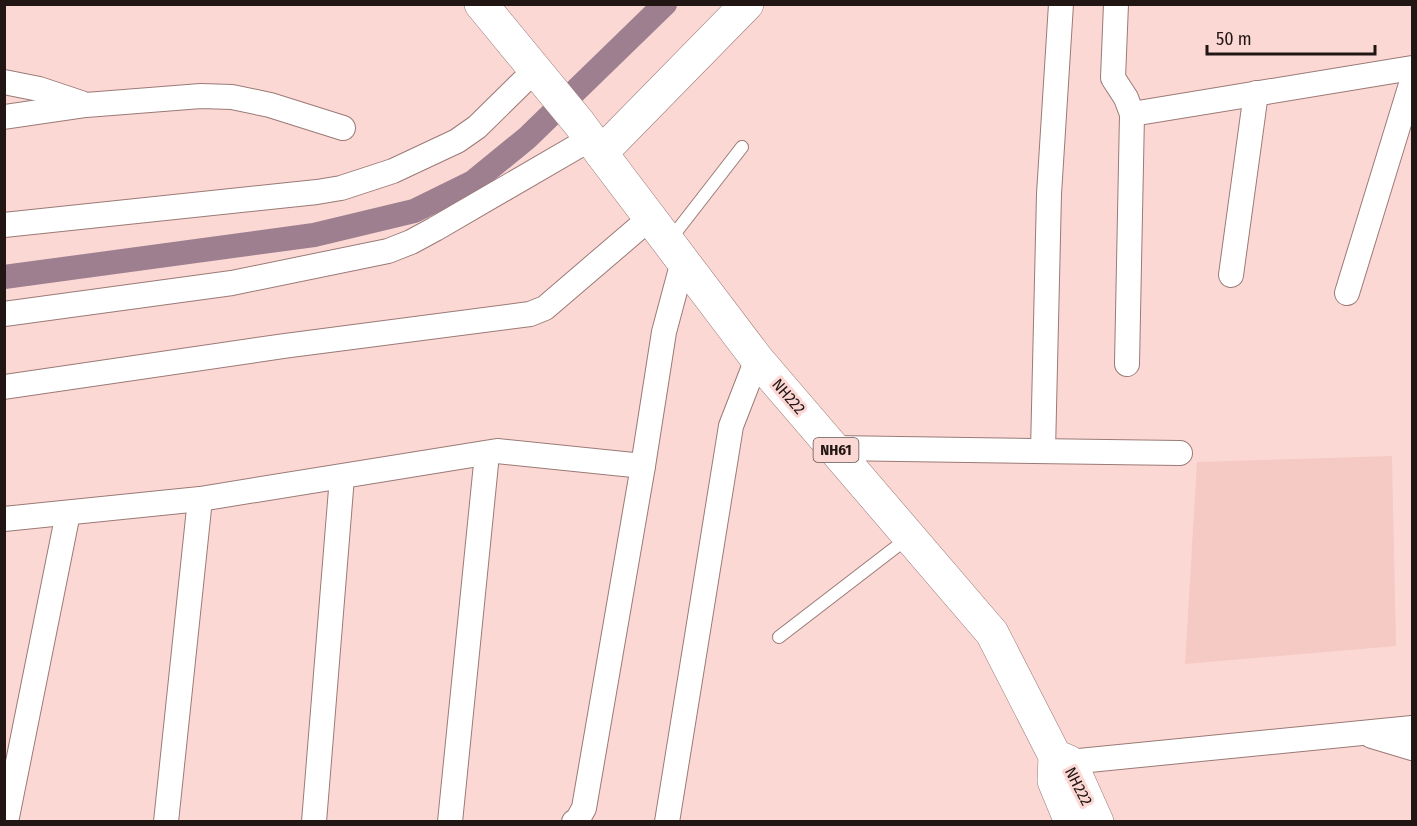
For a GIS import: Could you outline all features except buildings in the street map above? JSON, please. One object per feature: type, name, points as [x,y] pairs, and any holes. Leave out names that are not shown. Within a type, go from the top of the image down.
[{"type":"main road","points":[[481,4],[537,75]]},
{"type":"main road","points":[[590,138],[747,4]]},
{"type":"main road","name":"NH222","points":[[537,75],[590,138],[757,359],[992,633],[1097,822]]},
{"type":"main road","name":"NH222","points":[[1062,759],[1054,781],[1071,822]]},
{"type":"street","points":[[1043,451],[1049,194],[1061,4]]},
{"type":"street","points":[[1116,4],[1113,78],[1126,98],[1132,114],[1127,364]]},
{"type":"street","points":[[1132,114],[1413,68]]},
{"type":"street","points":[[4,225],[317,192],[364,181],[393,171],[468,134],[537,75]]},
{"type":"street","points":[[1347,293],[1413,81]]},
{"type":"street","points":[[4,82],[39,89],[86,105]]},
{"type":"street","points":[[1231,275],[1256,93]]},
{"type":"street","points":[[4,117],[86,105],[201,96],[232,97],[270,105],[343,128]]},
{"type":"street","points":[[4,314],[232,283],[388,251],[435,229],[590,138]]},
{"type":"street","points":[[4,387],[284,346],[530,314],[545,308],[667,240]]},
{"type":"street","points":[[574,822],[584,808],[643,466],[664,332],[667,240]]},
{"type":"street","points":[[667,822],[731,426],[757,359]]},
{"type":"street","points":[[834,448],[1180,453]]},
{"type":"street","points":[[4,519],[200,499],[497,451],[643,466]]},
{"type":"street","points":[[450,822],[487,454]]},
{"type":"street","points":[[314,822],[342,477]]},
{"type":"street","points":[[166,822],[200,499]]},
{"type":"street","points":[[6,822],[68,513]]},
{"type":"street","points":[[1062,759],[1413,728]]},
{"type":"street","points":[[1361,732],[1413,748]]},
{"type":"lane","points":[[667,240],[742,147]]},
{"type":"lane","points":[[779,637],[910,536]]},
{"type":"shaded area","points":[[1392,456],[1396,646],[1185,664],[1197,462]]},
{"type":"waterway","points":[[4,277],[314,235],[414,211],[473,182],[527,138],[665,4]]}]
